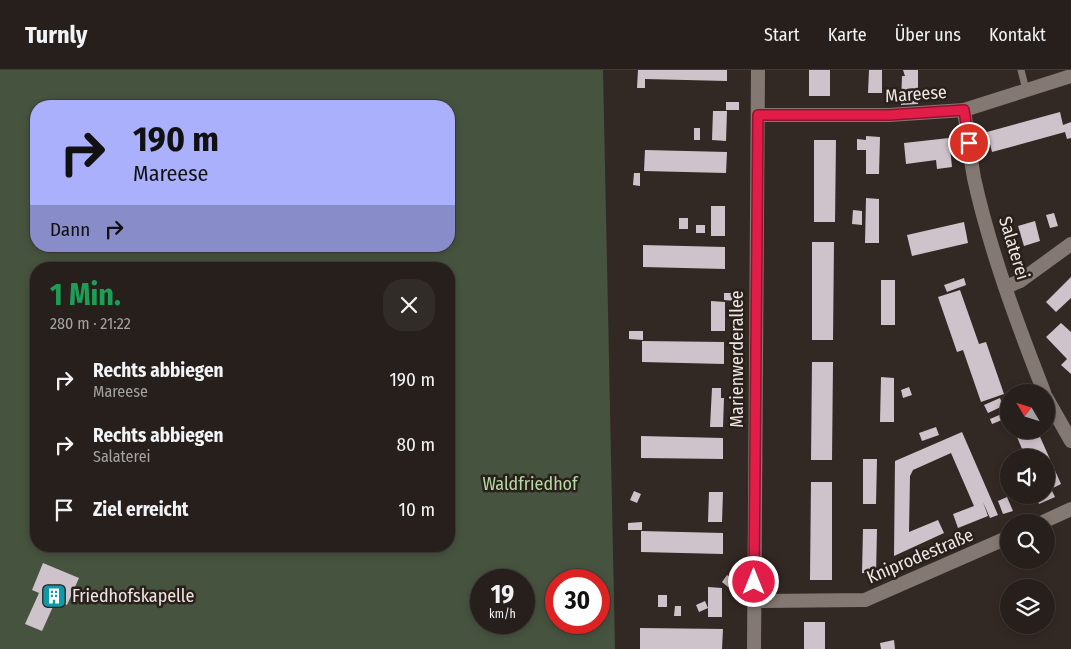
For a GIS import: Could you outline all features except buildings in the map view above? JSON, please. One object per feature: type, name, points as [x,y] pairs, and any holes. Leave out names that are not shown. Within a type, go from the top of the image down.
[{"type":"street","name":"Marienwerderallee","points":[[754,649],[758,70]]},
{"type":"street","name":"Mareese","points":[[758,115],[889,115],[964,110],[1071,76]]},
{"type":"street","name":"Salaterei","points":[[964,110],[974,177],[1006,287],[1022,336],[1041,384]]},
{"type":"street","points":[[1006,287],[1020,282],[1071,244]]},
{"type":"street","points":[[1055,413],[1071,441]]},
{"type":"street","points":[[1055,516],[1071,509]]},
{"type":"street","name":"Kniprodestraße","points":[[754,601],[865,600],[1000,541]]},
{"type":"lane","points":[[1021,70],[1026,90]]},
{"type":"green space","name":"Waldfriedhof","points":[[0,70],[603,70],[615,649],[0,649]]},
{"type":"place","name":"Friedhofskapelle","points":[[54,596]]},
{"type":"route","points":[[754,582],[758,115],[889,115],[964,110],[969,143]]}]
